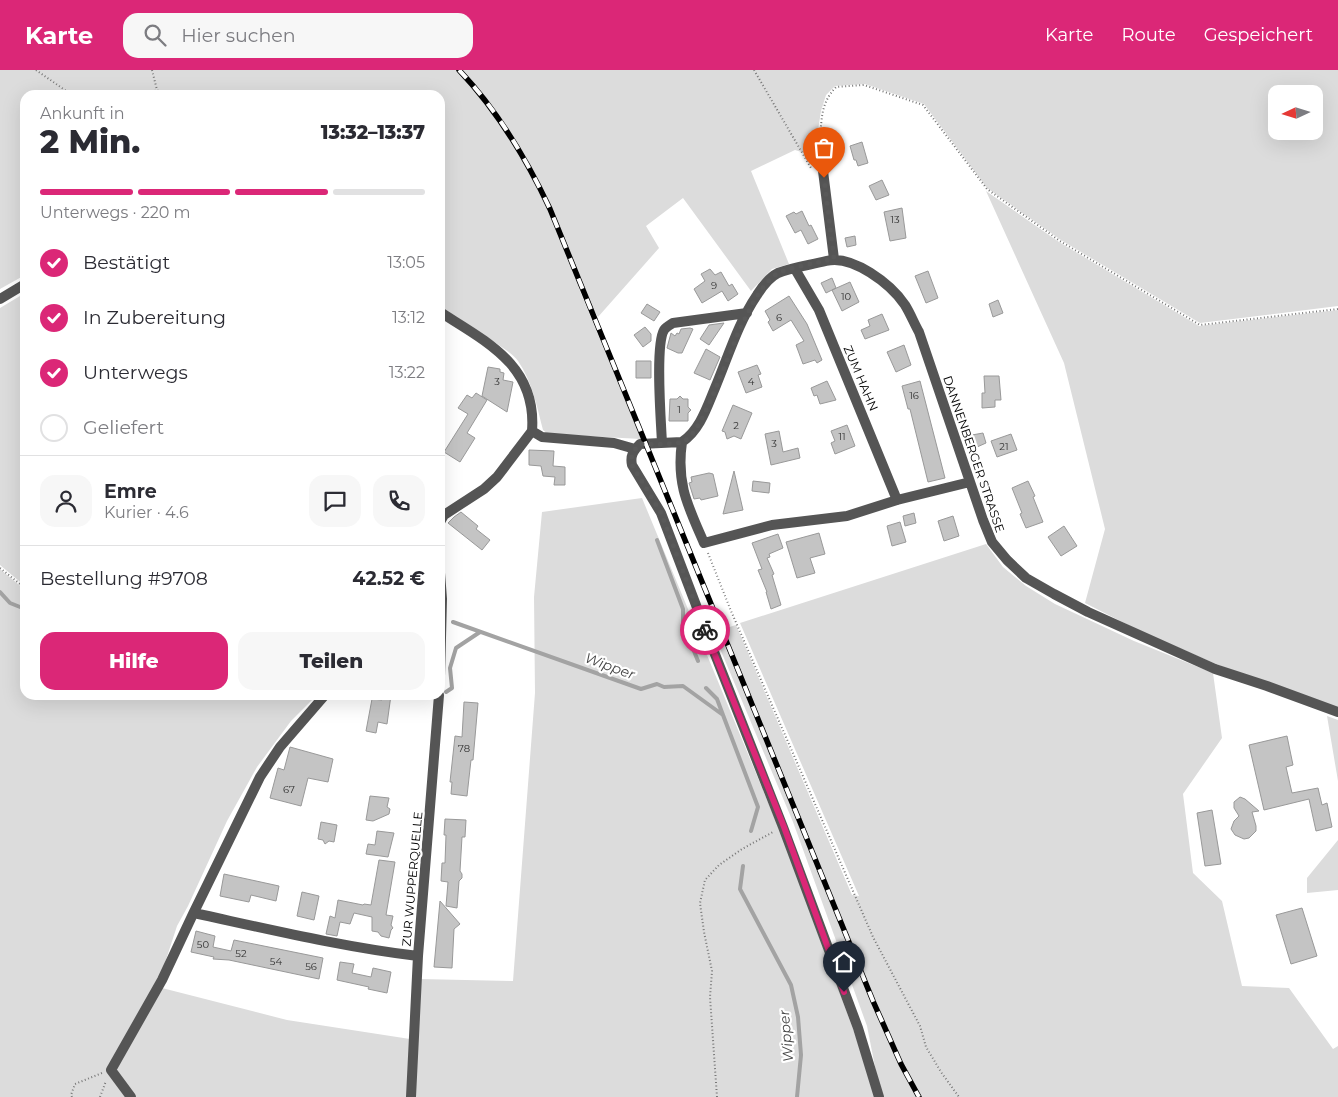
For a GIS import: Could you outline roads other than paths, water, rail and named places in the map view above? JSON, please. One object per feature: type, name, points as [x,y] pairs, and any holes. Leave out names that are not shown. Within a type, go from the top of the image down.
[{"type":"street","points":[[820,147],[834,259]]},
{"type":"street","name":"DANNENBERGER STRASSE","points":[[682,442],[689,437],[705,413],[747,313],[763,286],[777,274],[834,259],[858,266],[883,282],[904,304],[919,332],[992,542],[1026,578],[1088,612],[1215,669],[1338,712]]},
{"type":"street","name":"ZUM HAHN","points":[[794,268],[819,310],[897,500]]},
{"type":"street","points":[[0,299],[20,287]]},
{"type":"street","points":[[662,443],[660,344],[664,330],[673,322],[747,313]]},
{"type":"street","points":[[445,315],[494,347],[517,370],[529,395],[533,417],[532,431],[496,478],[484,489],[445,514]]},
{"type":"street","points":[[532,431],[542,437],[614,444],[635,449]]},
{"type":"street","points":[[879,1097],[858,1028],[784,827],[661,513],[632,465],[631,458],[635,449],[640,444],[682,442],[680,474],[682,489],[704,543],[772,524],[848,516],[897,500],[970,482]]},
{"type":"street","points":[[131,1097],[111,1070],[162,980],[260,777],[280,747],[321,700]]},
{"type":"street","name":"ZUR WUPPERQUELLE","points":[[194,913],[298,936],[418,956],[439,700]]},
{"type":"street","points":[[411,1097],[418,956]]},
{"type":"waterway","points":[[657,540],[683,609],[683,624],[698,661]]},
{"type":"waterway","points":[[0,592],[10,603],[20,607]]},
{"type":"waterway","name":"Wipper","points":[[453,622],[641,689],[657,684],[664,687],[683,686],[723,715],[758,807],[751,831]]},
{"type":"waterway","points":[[446,692],[452,688],[450,668],[456,648],[480,632]]},
{"type":"waterway","points":[[706,688],[717,699],[723,715]]},
{"type":"waterway","name":"Wipper","points":[[743,866],[740,889],[791,985],[798,1017],[801,1055],[797,1097]]},
{"type":"railway","points":[[459,70],[499,119],[521,153],[550,209],[873,1001],[901,1064],[919,1097]]}]
